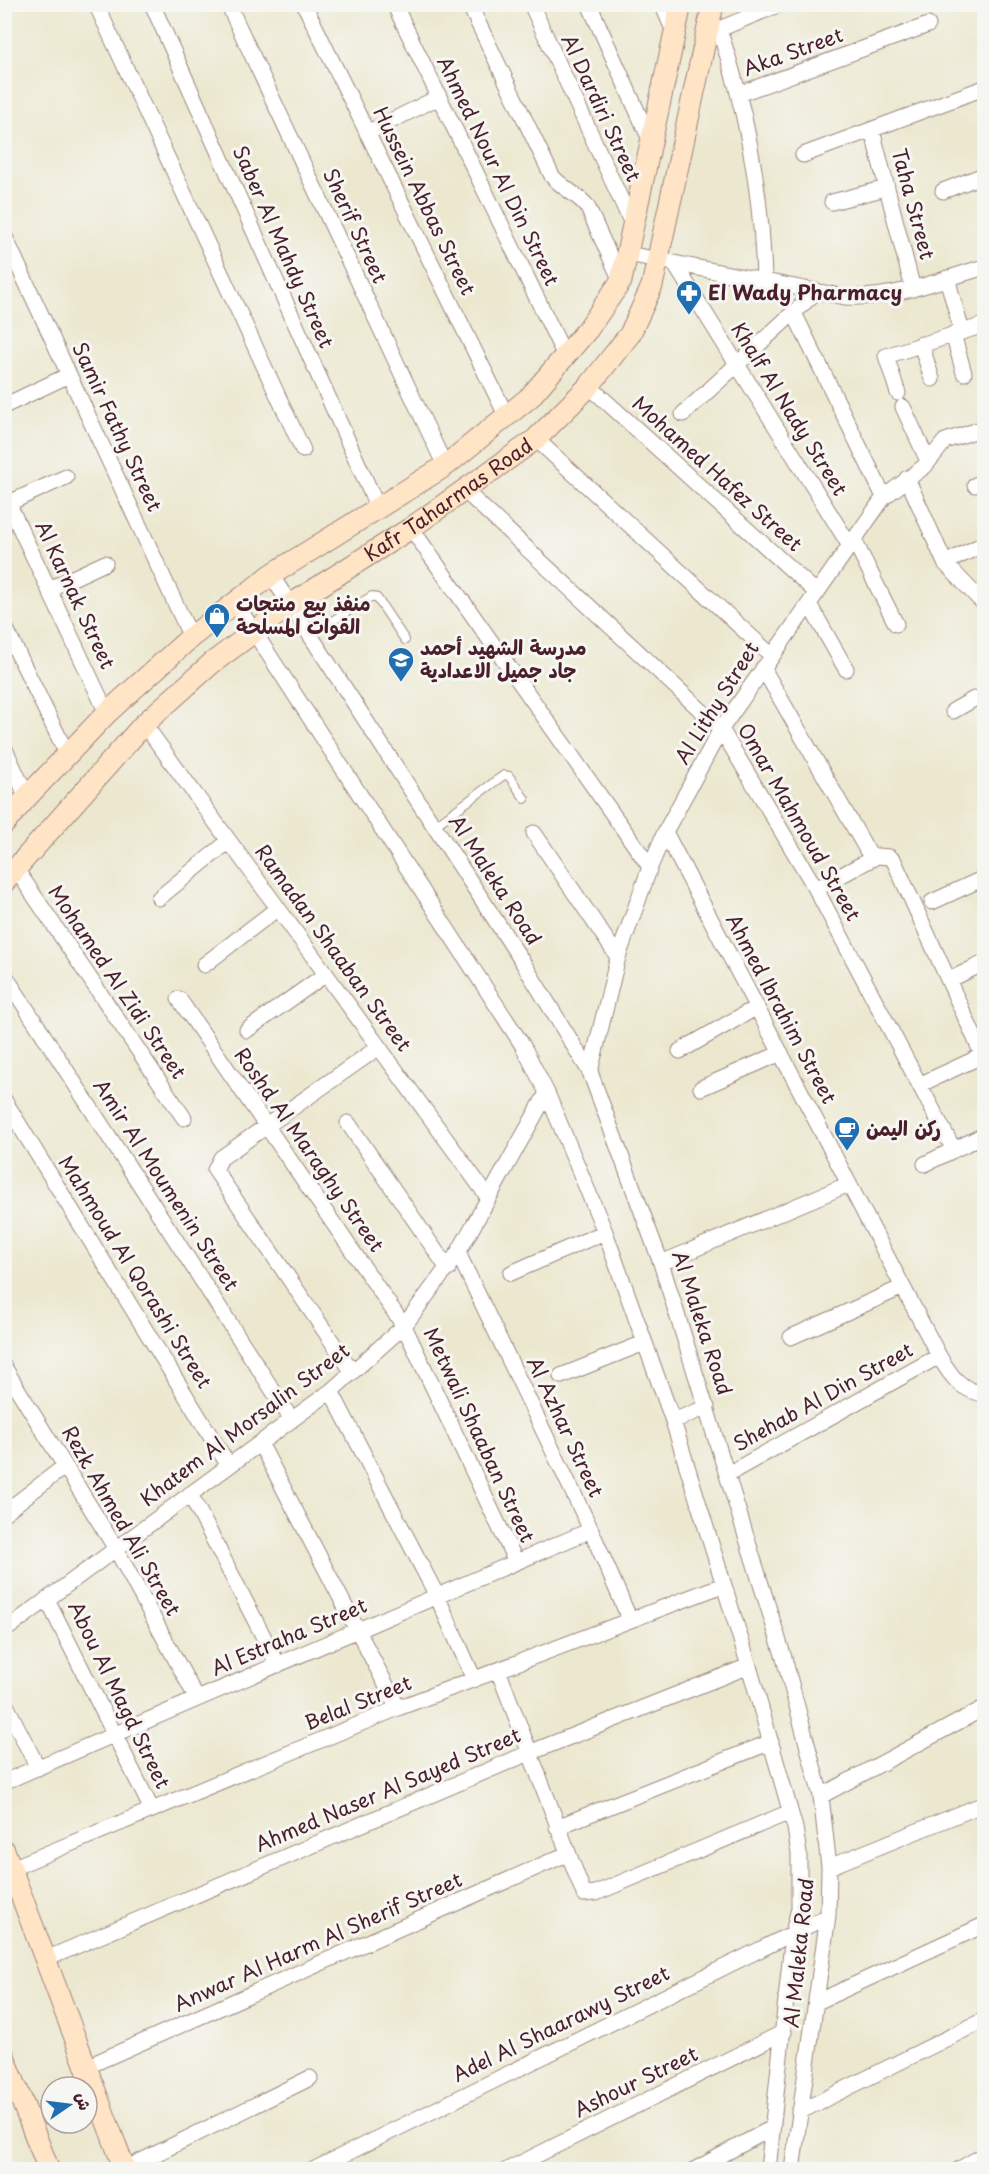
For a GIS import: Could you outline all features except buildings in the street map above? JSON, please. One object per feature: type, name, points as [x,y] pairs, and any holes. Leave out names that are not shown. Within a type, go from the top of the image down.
[{"type":"street","points":[[96,4],[303,450]]},
{"type":"street","name":"Saber Al Mahdy Street","points":[[152,4],[377,506]]},
{"type":"street","name":"Sherif Street","points":[[228,4],[445,466]]},
{"type":"street","name":"Hussein Abbas Street","points":[[304,4],[507,417]]},
{"type":"street","name":"Ahmed Nour Al Din Street","points":[[394,4],[565,356]]},
{"type":"street","points":[[470,4],[552,176],[560,185],[581,198],[587,206],[621,281]]},
{"type":"street","name":"Al Dardiri Street","points":[[531,4],[634,229]]},
{"type":"street","points":[[589,4],[652,145]]},
{"type":"street","points":[[662,4],[675,34]]},
{"type":"street","name":"Kafr Taharmas Road","points":[[4,824],[27,796],[107,713],[191,637],[234,601],[271,575],[377,506],[445,466],[530,397],[588,329],[621,281],[681,4]]},
{"type":"street","name":"Kafr Taharmas Road","points":[[10,876],[144,724],[212,663],[290,605],[411,528],[536,439],[589,386],[634,326],[666,262],[713,31],[713,4]]},
{"type":"street","points":[[764,281],[758,188],[740,94],[713,31],[780,4]]},
{"type":"street","name":"Aka Street","points":[[740,94],[928,25]]},
{"type":"street","points":[[803,155],[984,88]]},
{"type":"street","points":[[367,133],[439,97]]},
{"type":"street","name":"Taha Street","points":[[872,130],[913,289]]},
{"type":"street","points":[[943,191],[984,175]]},
{"type":"street","points":[[832,202],[886,188]]},
{"type":"street","name":"Samir Fathy Street","points":[[4,235],[191,637]]},
{"type":"street","points":[[628,254],[817,291],[867,298],[913,289],[984,267]]},
{"type":"street","name":"Khalf Al Nady Street","points":[[666,262],[737,365],[852,543],[896,624]]},
{"type":"street","points":[[947,278],[964,373]]},
{"type":"street","points":[[683,414],[817,291]]},
{"type":"street","points":[[794,313],[884,497]]},
{"type":"street","points":[[928,461],[900,400],[886,356],[984,325]]},
{"type":"street","points":[[921,344],[932,379]]},
{"type":"street","points":[[4,406],[69,375]]},
{"type":"street","name":"Mohamed Hafez Street","points":[[589,386],[813,598],[846,669]]},
{"type":"street","name":"Al Lithy Street","points":[[590,1072],[618,957],[650,867],[665,832],[721,729],[884,497],[928,461],[945,441],[983,433]]},
{"type":"street","points":[[536,439],[767,662],[872,859]]},
{"type":"street","points":[[7,499],[66,477]]},
{"type":"street","points":[[907,478],[945,563],[984,604]]},
{"type":"street","name":"Omar Mahmoud Street","points":[[465,491],[721,729],[816,889],[954,1150]]},
{"type":"street","name":"Al Karnak Street","points":[[7,499],[107,713]]},
{"type":"street","points":[[411,528],[650,867]]},
{"type":"street","points":[[945,563],[984,544]]},
{"type":"street","points":[[49,589],[105,563]]},
{"type":"street","name":"Al Maleka Road","points":[[271,575],[590,1072],[661,1263],[784,1658],[821,1796],[829,1867],[828,1916],[792,2169]]},
{"type":"street","name":"Al Maleka Road","points":[[234,601],[523,1046],[547,1093],[605,1232],[673,1421],[749,1666],[790,1812],[799,1854],[800,1882],[768,2169]]},
{"type":"street","points":[[4,625],[67,754]]},
{"type":"street","points":[[953,711],[974,699],[984,697]]},
{"type":"street","name":"Ramadan Shaaban Street","points":[[144,724],[488,1197]]},
{"type":"street","points":[[4,747],[27,796]]},
{"type":"street","name":"Ahmed Ibrahim Street","points":[[665,832],[939,1356],[950,1375],[967,1390],[984,1394]]},
{"type":"street","points":[[534,833],[618,957]]},
{"type":"street","points":[[159,898],[229,841]]},
{"type":"street","points":[[816,889],[883,855],[894,861],[984,1055],[921,1084]]},
{"type":"street","name":"Mohamed Al Zidi Street","points":[[10,876],[184,1118]]},
{"type":"street","points":[[932,902],[984,878]]},
{"type":"street","points":[[204,965],[278,908]]},
{"type":"street","points":[[949,980],[984,963]]},
{"type":"street","name":"Amir Al Moumenin Street","points":[[4,974],[292,1420]]},
{"type":"street","points":[[247,1030],[326,974]]},
{"type":"street","name":"Roshd Al Maraghy Street","points":[[179,999],[404,1326]]},
{"type":"street","points":[[680,1051],[757,1007]]},
{"type":"street","points":[[352,1371],[215,1170],[221,1158],[379,1047]]},
{"type":"street","points":[[701,1088],[781,1053]]},
{"type":"street","name":"Khatem Al Morsalin Street","points":[[4,1631],[331,1391],[404,1326],[458,1254],[547,1093]]},
{"type":"street","name":"Mahmoud Al Qorashi Street","points":[[4,1100],[229,1466]]},
{"type":"street","points":[[348,1123],[448,1269]]},
{"type":"street","points":[[925,1164],[984,1135]]},
{"type":"street","points":[[661,1263],[849,1184]]},
{"type":"street","points":[[511,1273],[605,1232]]},
{"type":"street","name":"Al Azhar Street","points":[[458,1254],[591,1530],[630,1620]]},
{"type":"street","points":[[791,1337],[903,1287]]},
{"type":"street","name":"Metwali Shaaban Street","points":[[404,1326],[516,1562]]},
{"type":"street","points":[[561,1376],[644,1343]]},
{"type":"street","name":"Shehab Al Din Street","points":[[728,1474],[939,1356]]},
{"type":"street","name":"Rezk Ahmed Ali Street","points":[[4,1367],[11,1391],[65,1466],[116,1549],[197,1699]]},
{"type":"street","points":[[331,1391],[437,1596],[474,1679]]},
{"type":"street","points":[[673,1421],[707,1407]]},
{"type":"street","points":[[260,1443],[398,1708]]},
{"type":"street","points":[[4,1513],[65,1466]]},
{"type":"street","points":[[190,1494],[278,1665]]},
{"type":"street","name":"Al Estraha Street","points":[[4,1782],[591,1530]]},
{"type":"street","name":"Belal Street","points":[[8,1859],[152,1810],[398,1708],[723,1585]]},
{"type":"street","name":"Abou Al Magd Street","points":[[47,1599],[152,1810]]},
{"type":"street","name":"Ahmed Naser Al Sayed Street","points":[[46,1959],[529,1753],[749,1666]]},
{"type":"street","points":[[498,1670],[584,1894],[596,1893],[790,1812]]},
{"type":"street","points":[[4,1701],[38,1767]]},
{"type":"street","points":[[821,1796],[984,1707]]},
{"type":"street","points":[[557,1827],[771,1742]]},
{"type":"street","points":[[829,1867],[984,1804]]},
{"type":"street","name":"Anwar Al Harm Al Sherif Street","points":[[86,2067],[567,1854]]},
{"type":"street","points":[[8,1859],[125,2169],[310,2078]]},
{"type":"street","name":"Adel Al Shaarawy Street","points":[[313,2169],[828,1916]]},
{"type":"street","points":[[817,2002],[984,1925]]},
{"type":"street","points":[[799,2112],[984,2020]]},
{"type":"street","name":"Ashour Street","points":[[507,2169],[784,2032]]},
{"type":"street","points":[[4,2056],[50,2169]]},
{"type":"street","points":[[694,2169],[772,2128]]},
{"type":"lane","points":[[310,635],[372,596],[377,598],[405,640]]},
{"type":"lane","points":[[434,826],[504,775],[509,776],[525,799]]},
{"type":"lane","points":[[951,2169],[984,2151]]},
{"type":"place","name":"El Wady Pharmacy","points":[[689,316]]},
{"type":"place","name":"منفذ بيع منتجات القوات المسلحة","points":[[217,639]]},
{"type":"place","name":"مدرسة الشهيد أحمد جاد جميل الاعدادية","points":[[401,683]]},
{"type":"place","name":"ركن اليمن","points":[[847,1152]]}]
